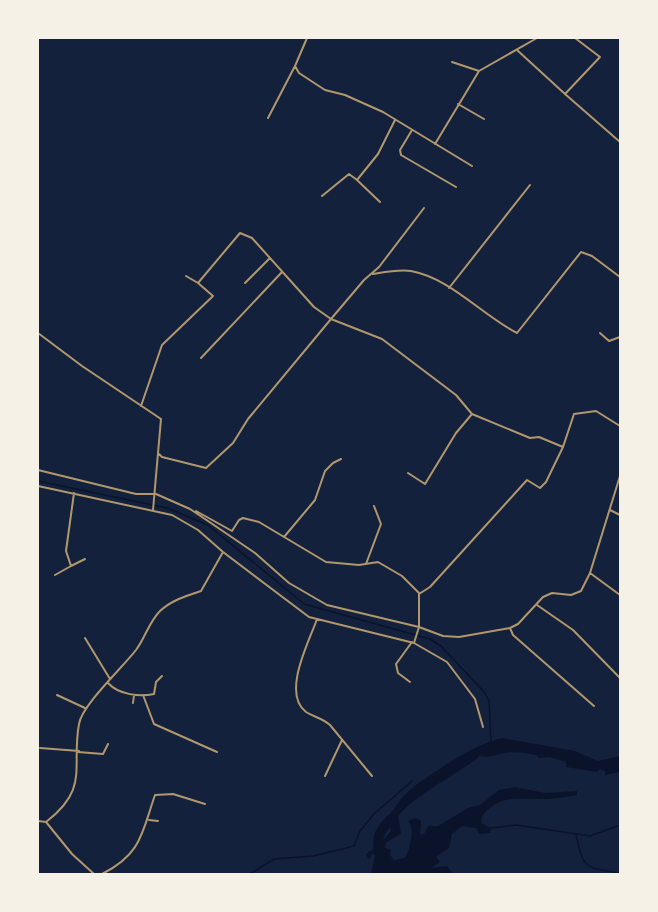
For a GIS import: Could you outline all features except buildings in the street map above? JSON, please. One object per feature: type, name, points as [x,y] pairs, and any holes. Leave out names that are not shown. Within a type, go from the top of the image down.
[{"type":"street","points":[[268,118],[307,38]]},
{"type":"street","points":[[435,144],[479,71],[537,38]]},
{"type":"street","points":[[566,94],[600,57],[575,38]]},
{"type":"street","points":[[517,50],[621,142]]},
{"type":"street","points":[[452,62],[479,71]]},
{"type":"street","points":[[295,66],[299,73],[325,90],[345,95],[395,120],[472,166]]},
{"type":"street","points":[[458,104],[484,119]]},
{"type":"street","points":[[357,180],[378,154],[395,120]]},
{"type":"street","points":[[412,130],[400,155],[456,186]]},
{"type":"street","points":[[322,196],[348,174],[380,202]]},
{"type":"street","points":[[449,288],[530,185]]},
{"type":"street","points":[[159,454],[162,457],[206,468],[233,443],[248,419],[364,280],[373,274],[424,208]]},
{"type":"street","points":[[198,283],[240,233],[252,238],[314,307],[331,319],[382,339],[456,395],[472,414],[530,438],[539,437],[563,447]]},
{"type":"street","points":[[264,245],[266,254]]},
{"type":"street","points":[[373,274],[409,271],[449,288],[517,333],[581,252],[592,256],[621,277]]},
{"type":"street","points":[[245,283],[270,258]]},
{"type":"street","points":[[201,358],[282,272]]},
{"type":"street","points":[[141,406],[162,345],[213,296],[186,276]]},
{"type":"street","points":[[38,333],[161,419],[153,508]]},
{"type":"street","points":[[600,333],[609,341],[621,337]]},
{"type":"street","points":[[419,594],[437,579],[527,480],[540,488],[546,482],[563,447],[574,414],[596,411],[621,426]]},
{"type":"street","points":[[408,473],[425,484],[456,433],[472,414]]},
{"type":"street","points":[[285,537],[315,500],[325,471],[341,459]]},
{"type":"street","points":[[38,470],[136,494],[156,494],[232,531],[243,518],[259,522],[326,562],[366,564],[378,562],[402,576],[419,594],[418,627],[415,639],[396,664],[398,673],[410,682]]},
{"type":"street","points":[[190,509],[255,553],[289,583],[327,605],[418,627],[443,636],[459,637],[510,628],[518,624],[543,597],[552,593],[576,594],[590,573],[621,476]]},
{"type":"street","points":[[38,486],[153,508],[187,522],[309,617],[413,643],[447,662],[475,699],[483,727]]},
{"type":"street","points":[[71,566],[66,551],[74,493]]},
{"type":"street","points":[[366,564],[381,524],[374,506]]},
{"type":"street","points":[[610,510],[621,514]]},
{"type":"street","points":[[46,822],[60,808],[76,784],[79,752],[78,723],[85,708],[135,652],[160,611],[177,599],[201,591],[223,552]]},
{"type":"street","points":[[55,575],[85,559]]},
{"type":"street","points":[[590,573],[621,595]]},
{"type":"street","points":[[537,605],[573,630],[621,678]]},
{"type":"street","points":[[317,619],[298,667],[297,693],[306,711],[322,718],[372,776]]},
{"type":"street","points":[[510,628],[513,635],[594,705]]},
{"type":"street","points":[[85,638],[110,679]]},
{"type":"street","points":[[108,684],[134,695],[154,694],[156,682],[162,676]]},
{"type":"street","points":[[57,695],[85,708]]},
{"type":"street","points":[[133,703],[134,695]]},
{"type":"street","points":[[143,695],[154,724],[217,753]]},
{"type":"street","points":[[325,776],[342,740]]},
{"type":"street","points":[[40,748],[103,754],[108,744]]},
{"type":"street","points":[[102,874],[131,855],[149,820],[155,795],[173,794],[206,804]]},
{"type":"street","points":[[149,820],[158,821]]},
{"type":"street","points":[[38,821],[46,822],[72,854],[94,874]]},
{"type":"water","points":[[503,738],[575,751],[598,761],[620,756],[619,772],[605,775],[605,771],[600,769],[597,772],[566,767],[566,762],[549,757],[539,758],[536,755],[520,752],[480,756],[416,799],[398,816],[401,833],[386,843],[385,848],[391,850],[390,855],[394,860],[405,858],[409,850],[411,834],[408,821],[416,818],[421,821],[420,834],[424,834],[428,826],[438,826],[468,808],[480,805],[499,790],[515,787],[545,793],[577,791],[577,795],[552,799],[510,799],[496,804],[482,816],[481,823],[491,828],[490,833],[479,834],[476,828],[462,826],[452,834],[449,848],[436,857],[440,862],[431,868],[447,866],[453,874],[371,874],[375,855],[372,854],[369,860],[366,854],[373,849],[375,839],[382,842],[391,831],[390,825],[384,831],[380,829],[406,794],[458,757],[481,745]]},
{"type":"waterway","points":[[38,481],[167,508],[208,525],[304,604],[430,639],[441,646],[485,693],[489,701],[491,742]]},
{"type":"waterway","points":[[250,874],[274,859],[313,856],[354,846],[360,831],[374,814],[412,781]]},
{"type":"waterway","points":[[383,874],[378,839],[391,819]]},
{"type":"waterway","points":[[491,828],[516,825],[590,836],[620,825]]},
{"type":"waterway","points":[[576,834],[581,854],[588,865],[599,870],[620,873]]}]
